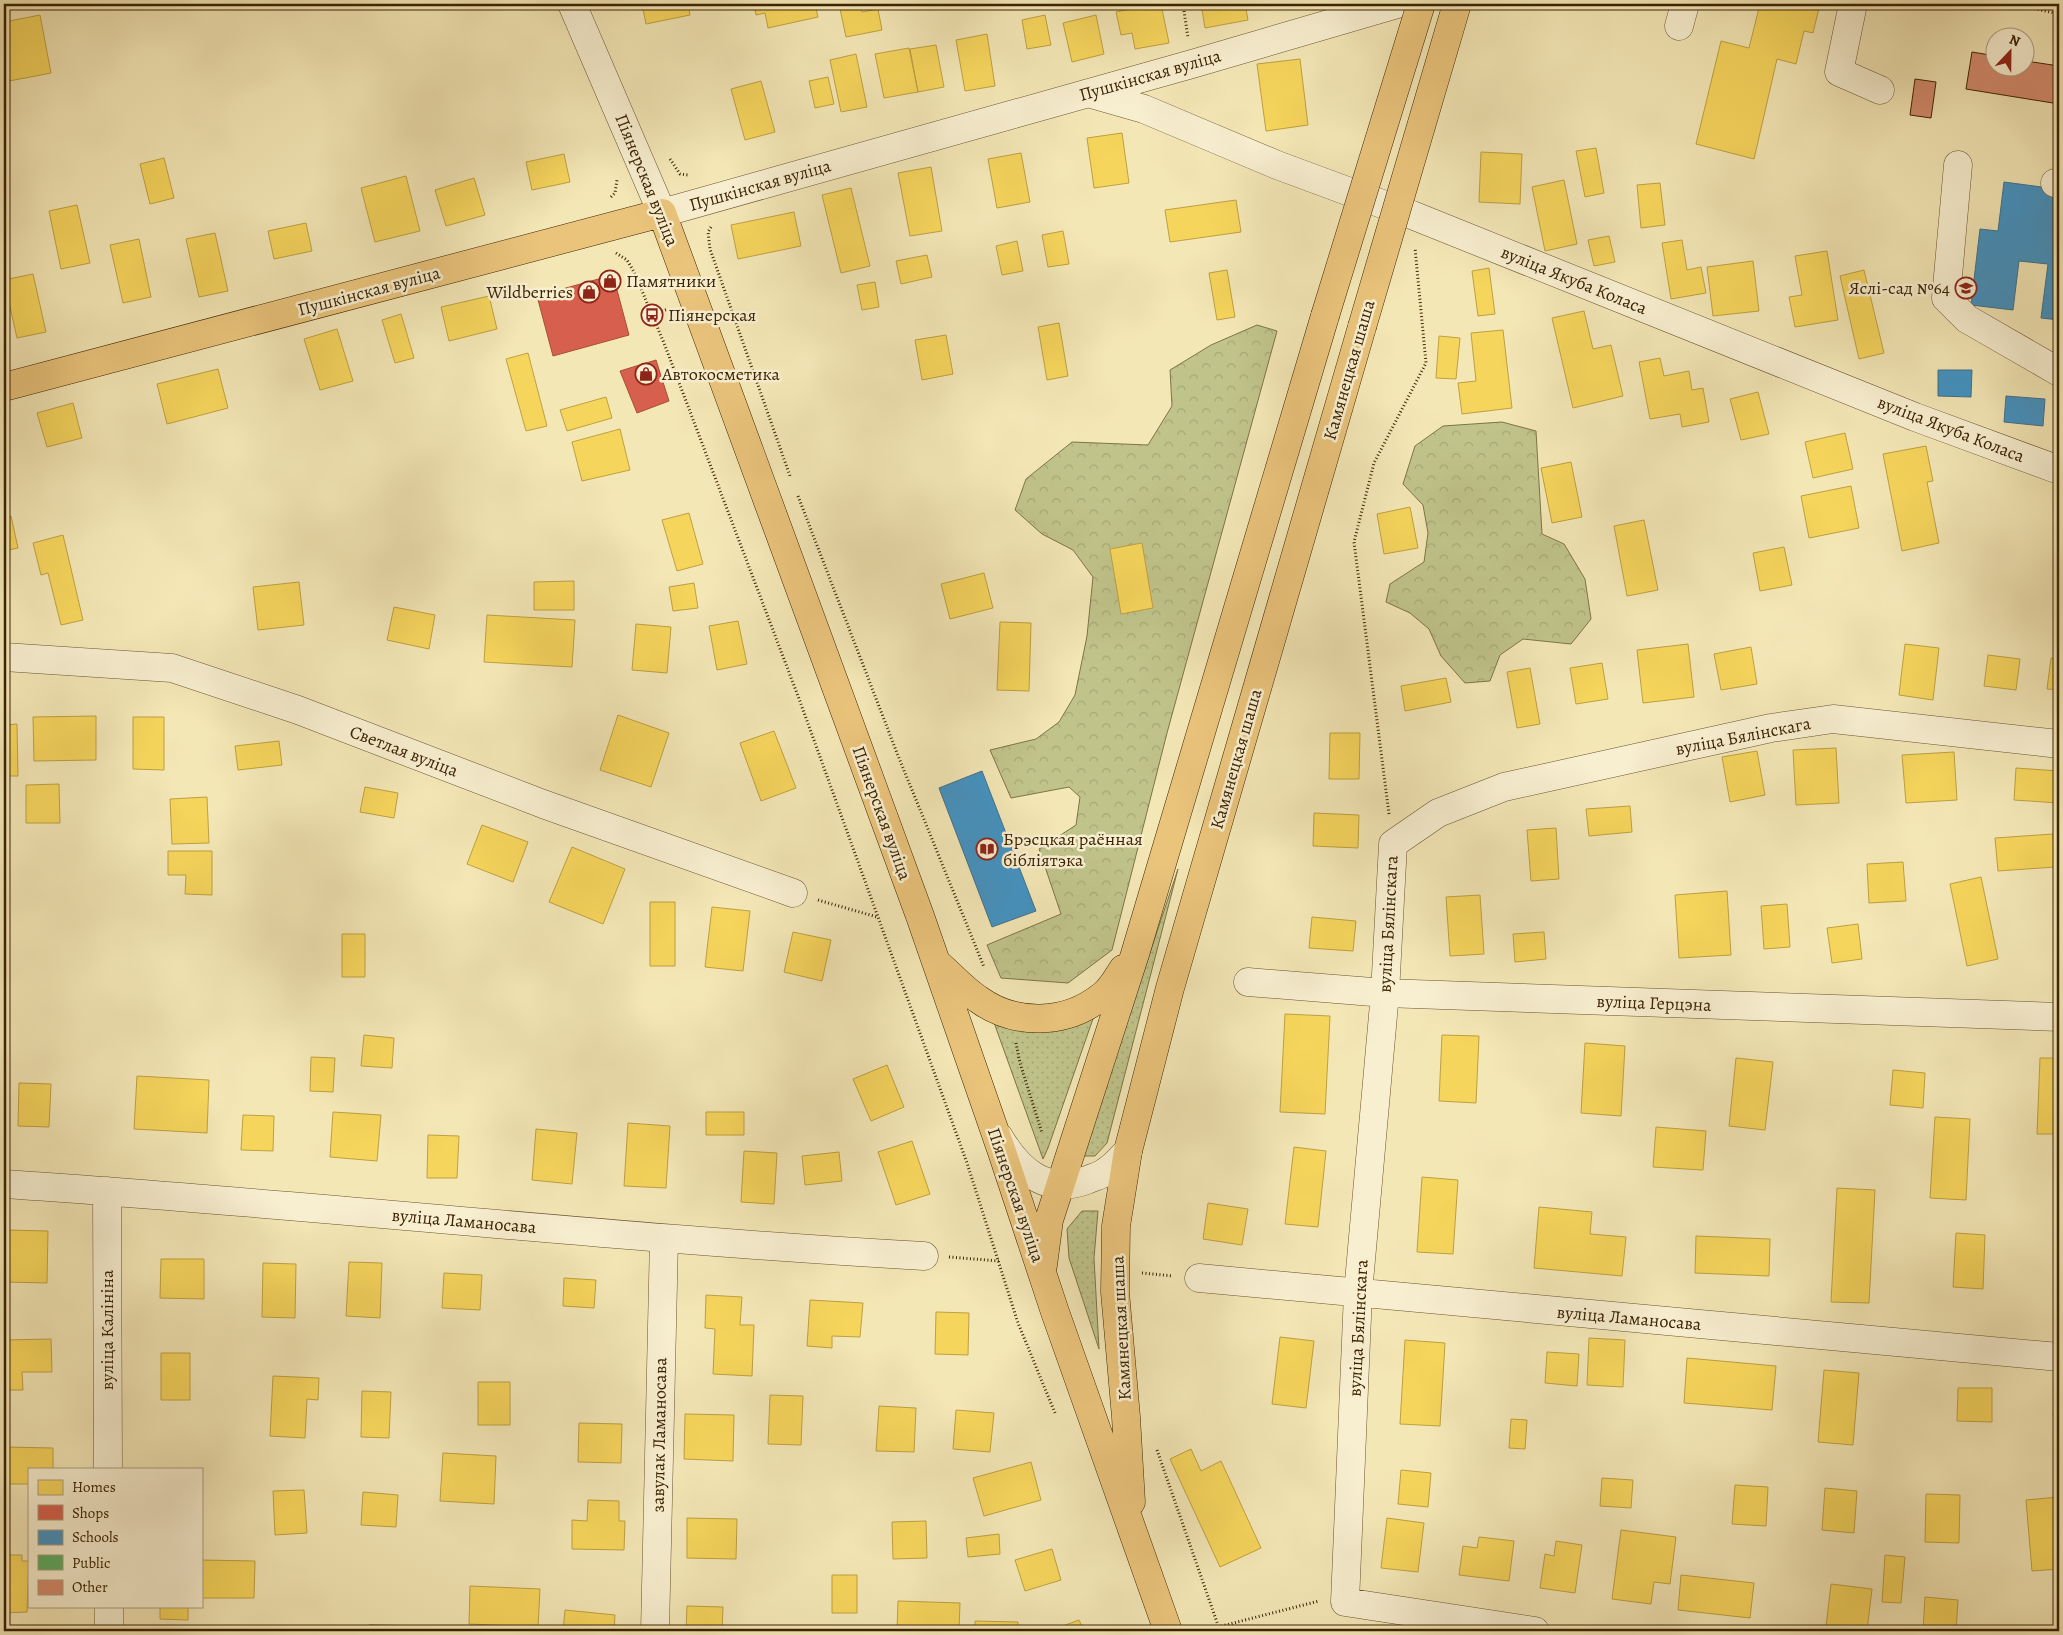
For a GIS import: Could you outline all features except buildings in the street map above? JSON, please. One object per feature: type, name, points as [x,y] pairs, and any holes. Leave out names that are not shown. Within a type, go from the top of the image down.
[{"type":"main road","points":[[1043,1274],[1049,1220],[1134,954],[1325,316],[1421,4]]},
{"type":"main road","name":"Камянецкая шаша","points":[[1132,1528],[1126,1417],[1115,1292],[1116,1226],[1128,1151],[1170,988],[1457,4]]},
{"type":"main road","name":"Пушкінская вуліца","points":[[4,387],[662,212]]},
{"type":"main road","name":"Піянерская вуліца","points":[[662,212],[920,916],[1168,1631]]},
{"type":"main road","points":[[935,961],[978,1000],[1018,1018],[1034,1020],[1068,1014],[1084,1008],[1104,996],[1134,954]]},
{"type":"street","name":"Піянерская вуліца","points":[[572,4],[662,212]]},
{"type":"street","points":[[1852,4],[1839,72],[1880,90]]},
{"type":"street","name":"Пушкінская вуліца","points":[[662,212],[1192,64],[1384,6]]},
{"type":"street","name":"вуліца Якуба Коласа","points":[[1088,92],[1144,109],[1277,165],[1412,215],[1915,417],[2059,470]]},
{"type":"street","points":[[1958,165],[1946,298],[1968,318],[2059,372]]},
{"type":"street","name":"Светлая вуліца","points":[[4,657],[172,668],[298,710],[543,804],[794,893]]},
{"type":"street","name":"вуліца Бялінскага","points":[[1334,1601],[1358,1293],[1385,993],[1393,844],[1438,813],[1504,786],[1771,728],[1833,718],[2059,744]]},
{"type":"street","name":"вуліца Герцэна","points":[[1248,982],[1385,993],[2059,1017]]},
{"type":"street","points":[[994,1129],[1014,1161],[1034,1177],[1048,1183],[1076,1184],[1105,1173],[1128,1151]]},
{"type":"street","name":"вуліца Ламаносава","points":[[4,1184],[107,1191],[664,1239],[924,1256]]},
{"type":"street","name":"вуліца Калініна","points":[[107,1191],[108,1468]]},
{"type":"street","name":"завулак Ламаносава","points":[[655,1631],[664,1239]]},
{"type":"street","name":"вуліца Ламаносава","points":[[1199,1278],[2059,1357]]},
{"type":"street","points":[[1334,1601],[1535,1631]]},
{"type":"street","points":[[108,1608],[109,1631]]},
{"type":"path","points":[[1183,4],[1192,64]]},
{"type":"path","points":[[2014,4],[2059,14]]},
{"type":"path","points":[[669,157],[680,174],[694,177]]},
{"type":"path","points":[[610,198],[615,193],[618,172]]},
{"type":"path","points":[[1393,844],[1354,542],[1374,463],[1426,363],[1412,215]]},
{"type":"path","points":[[715,221],[708,232],[710,249],[792,480]]},
{"type":"path","points":[[613,251],[628,260],[664,343],[798,696],[967,1163],[1018,1323],[1055,1413]]},
{"type":"path","points":[[795,490],[897,753],[982,964],[987,972]]},
{"type":"path","points":[[794,893],[878,917]]},
{"type":"path","points":[[1015,1036],[1020,1063],[1042,1133]]},
{"type":"path","points":[[924,1256],[999,1261]]},
{"type":"path","points":[[1134,1272],[1199,1278]]},
{"type":"path","points":[[1218,1627],[1334,1601]]},
{"type":"green space","points":[[1257,325],[1277,331],[1167,733],[1112,950],[1068,983],[1001,978],[987,945],[1061,914],[1039,849],[1076,825],[1080,797],[1069,787],[1011,798],[990,750],[1036,739],[1059,722],[1075,695],[1087,636],[1093,577],[1073,550],[1042,534],[1015,510],[1026,479],[1072,442],[1148,445],[1172,406],[1170,370],[1211,345]]},
{"type":"green space","points":[[1502,422],[1536,431],[1542,534],[1564,544],[1585,579],[1591,619],[1571,644],[1523,639],[1500,655],[1490,681],[1465,683],[1441,656],[1429,629],[1410,613],[1386,602],[1390,584],[1424,562],[1428,533],[1423,505],[1403,484],[1415,446],[1443,426]]},
{"type":"green space","points":[[1178,869],[1107,1143],[1095,1156],[1082,1156]]},
{"type":"green space","points":[[1095,1013],[1048,1148],[1043,1159],[992,1017]]},
{"type":"green space","points":[[1082,1211],[1098,1211],[1094,1258],[1099,1349],[1069,1258],[1067,1229]]},
{"type":"place","name":"Памятники","points":[[610,281]]},
{"type":"place","name":"Яслі-сад №64","points":[[1966,288]]},
{"type":"place","name":"Wildberries","points":[[589,292]]},
{"type":"place","name":"Піянерская","points":[[652,315]]},
{"type":"place","name":"Автокосметика","points":[[646,374]]},
{"type":"place","name":"Брэсцкая раённая бібліятэка","points":[[987,849]]}]
